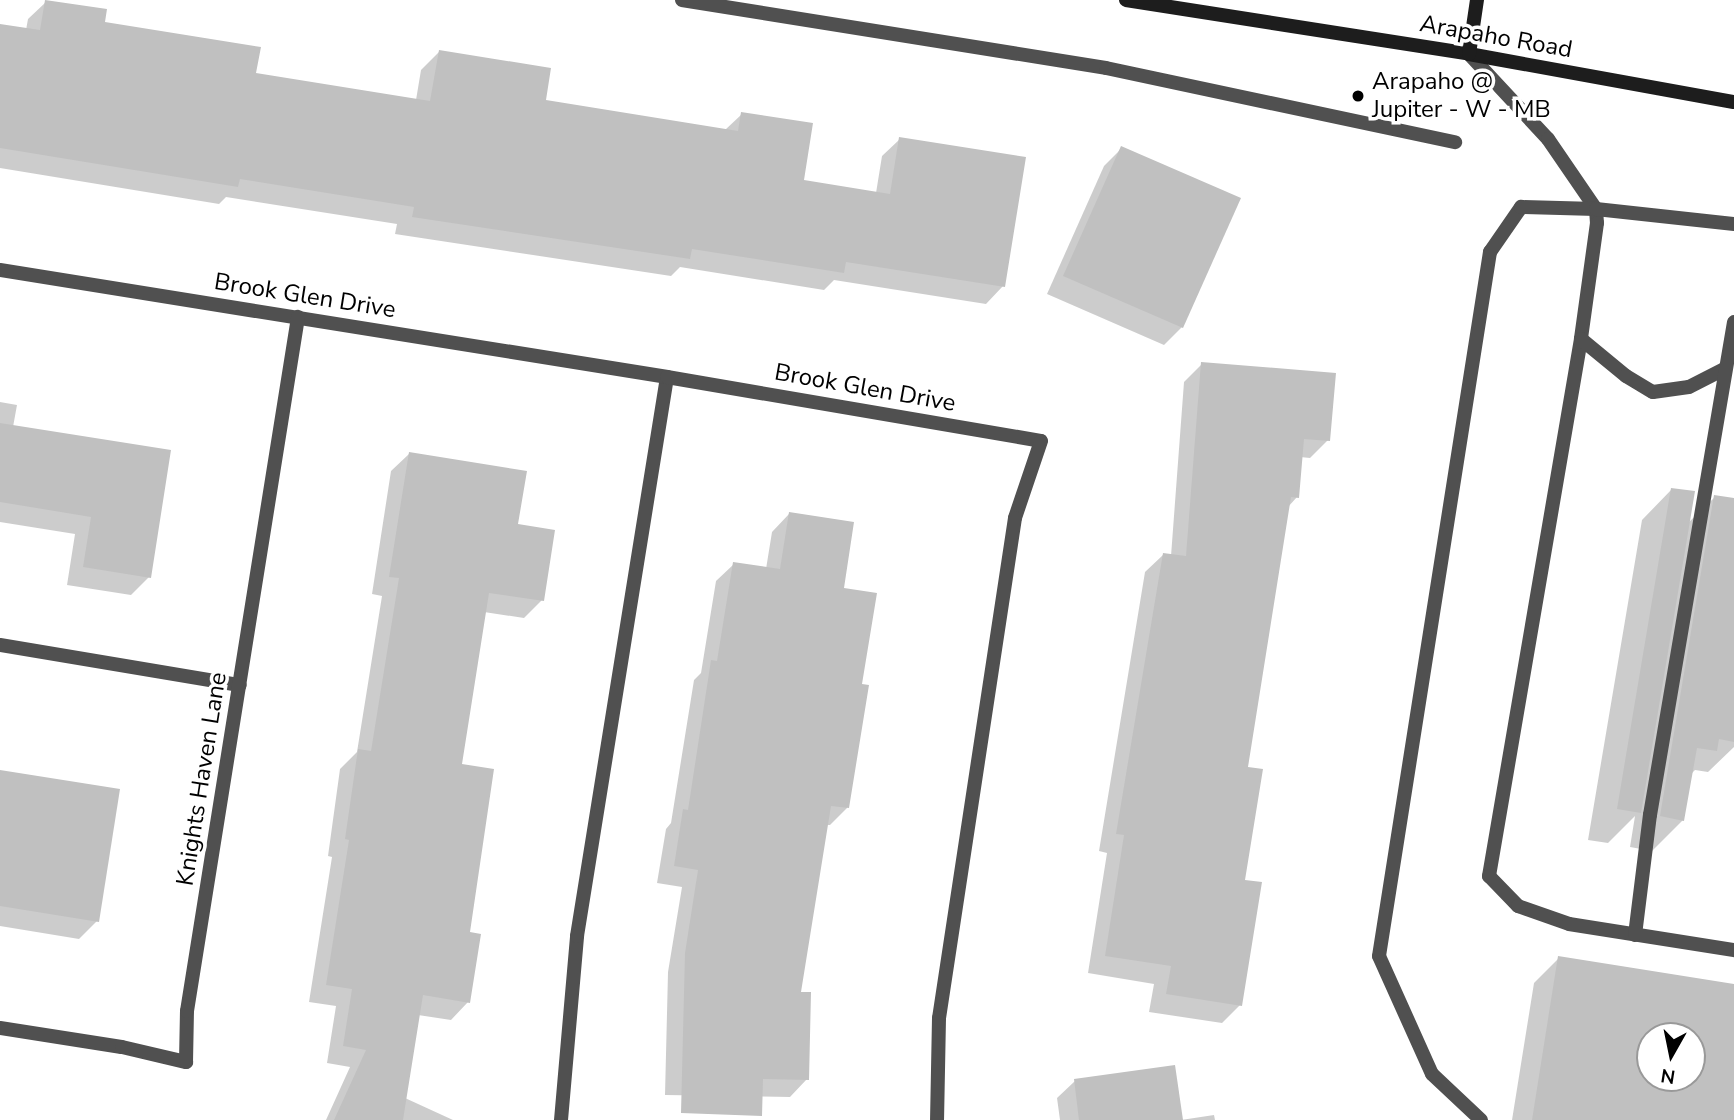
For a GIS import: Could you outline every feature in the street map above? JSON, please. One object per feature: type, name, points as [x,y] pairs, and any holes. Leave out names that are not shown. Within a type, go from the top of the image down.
[{"type":"main road","name":"Arapaho Road","points":[[1126,0],[1469,54],[1734,102]]},
{"type":"main road","points":[[1469,54],[1477,0]]},
{"type":"street","points":[[682,0],[1106,68],[1455,142]]},
{"type":"street","points":[[1469,54],[1548,139],[1596,209],[1597,223],[1581,340],[1489,876],[1518,906],[1569,924],[1734,950]]},
{"type":"street","points":[[1481,1120],[1432,1074],[1379,956],[1490,252],[1521,206],[1596,209],[1734,224]]},
{"type":"street","name":"Brook Glen Drive","points":[[0,271],[667,377],[1041,441],[1016,518],[978,761],[939,1018],[937,1120]]},
{"type":"street","name":"Knights Haven Lane","points":[[0,1028],[122,1047],[186,1062],[187,1011],[298,317]]},
{"type":"street","points":[[1635,935],[1652,801],[1734,321]]},
{"type":"street","points":[[1581,340],[1626,376],[1653,392],[1689,387],[1724,369]]},
{"type":"street","points":[[561,1120],[577,936],[667,377]]},
{"type":"street","points":[[0,645],[240,685]]},
{"type":"building","points":[[45,0],[107,9],[105,22],[261,47],[256,73],[430,101],[439,50],[551,68],[546,100],[738,131],[741,112],[813,123],[804,180],[890,194],[899,137],[1026,157],[1005,287],[846,262],[844,273],[692,249],[690,259],[412,217],[414,207],[240,179],[238,187],[0,148],[0,24],[40,30]]},
{"type":"building","points":[[1121,146],[1241,198],[1183,328],[1063,276]]},
{"type":"building","points":[[1201,362],[1336,373],[1330,441],[1304,439],[1299,498],[1291,497],[1248,767],[1263,769],[1245,880],[1262,882],[1242,1006],[1166,994],[1171,966],[1105,956],[1124,835],[1116,834],[1163,553],[1186,556]]},
{"type":"building","points":[[0,423],[171,450],[151,578],[83,567],[91,517],[0,502]]},
{"type":"building","points":[[409,452],[527,471],[518,524],[555,530],[544,601],[489,593],[462,764],[494,769],[470,932],[481,934],[470,1003],[423,995],[403,1120],[334,1120],[366,1050],[343,1046],[352,989],[326,985],[349,840],[345,839],[358,749],[371,751],[399,578],[389,577]]},
{"type":"building","points":[[1671,488],[1695,491],[1641,813],[1617,809]]},
{"type":"building","points":[[1714,495],[1734,498],[1734,742],[1719,739],[1717,751],[1697,748],[1684,821],[1660,816]]},
{"type":"building","points":[[789,512],[854,522],[844,588],[877,593],[862,684],[869,685],[849,808],[831,806],[801,992],[811,992],[809,1080],[763,1079],[762,1116],[681,1113],[685,953],[698,870],[674,866],[683,809],[688,810],[711,660],[717,661],[733,562],[780,569]]},
{"type":"building","points":[[0,770],[120,789],[99,922],[0,906]]},
{"type":"building","points":[[1558,956],[1734,984],[1734,1120],[1532,1120]]},
{"type":"building","points":[[1175,1065],[1183,1120],[1079,1120],[1074,1079]]},
{"type":"place","name":"Arapaho @ Jupiter - W - MB","points":[[1358,96]]}]
